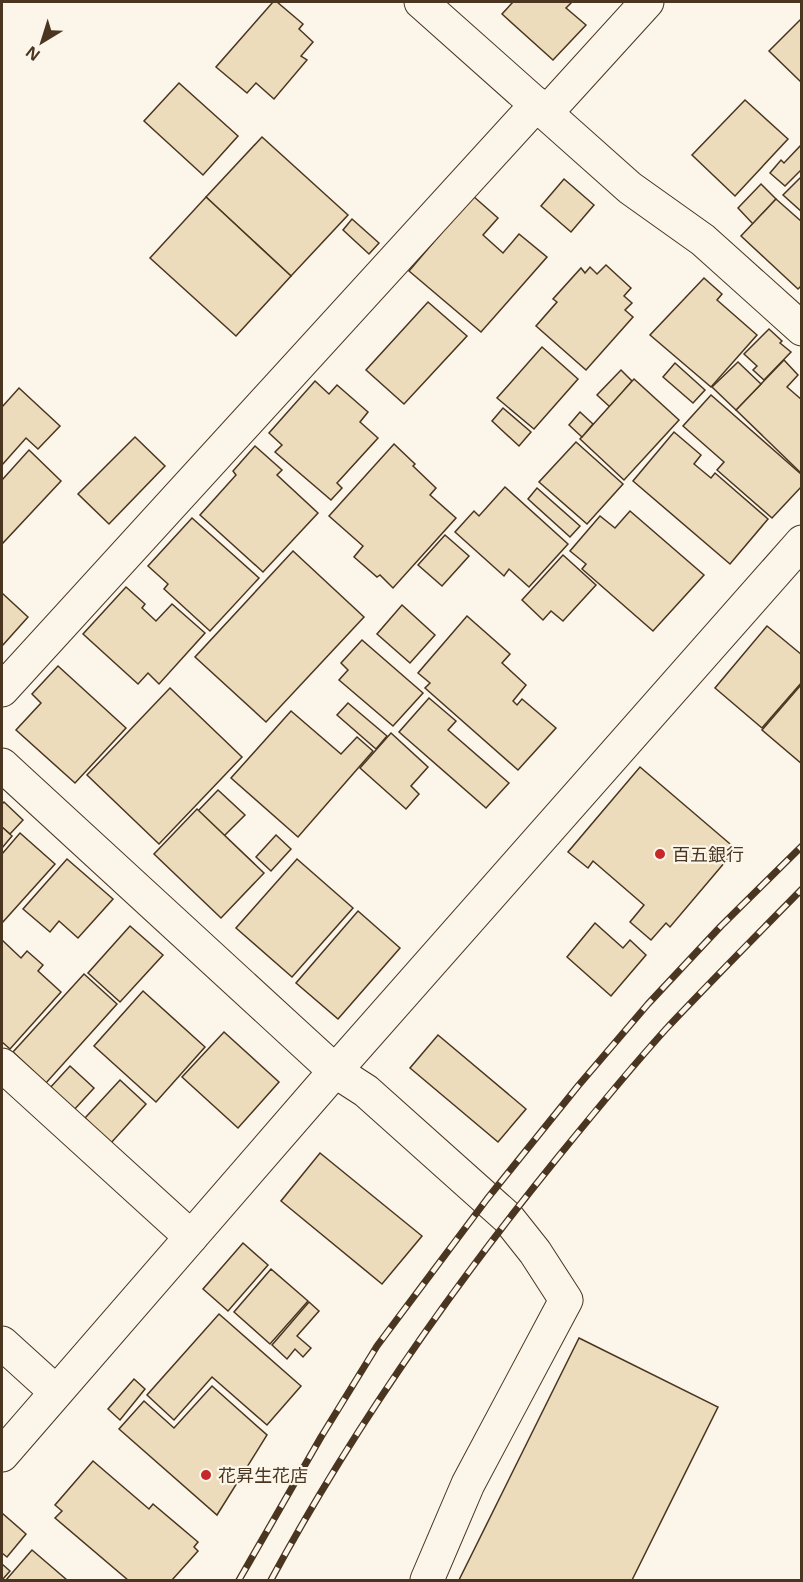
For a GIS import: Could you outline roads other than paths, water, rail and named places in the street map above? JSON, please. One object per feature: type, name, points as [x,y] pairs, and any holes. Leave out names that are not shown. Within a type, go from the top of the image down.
[{"type":"street","points":[[421,2],[630,188],[704,240],[801,329]]},
{"type":"street","points":[[2,690],[542,108],[647,2]]},
{"type":"street","points":[[2,1455],[335,1071],[801,542]]},
{"type":"street","points":[[2,765],[335,1071],[366,1091],[508,1218],[535,1252],[566,1300],[468,1484],[427,1581]]},
{"type":"street","points":[[2,1065],[191,1237]]},
{"type":"street","points":[[2,1342],[57,1392]]},
{"type":"railway","points":[[239,1580],[321,1437],[377,1346],[487,1199],[648,1004],[721,926],[802,846]]},
{"type":"railway","points":[[271,1580],[335,1469],[404,1362],[518,1207],[652,1045],[802,889]]},
{"type":"place","name":"百五銀行","points":[[660,854]]},
{"type":"place","name":"花昇生花店","points":[[206,1475]]}]
